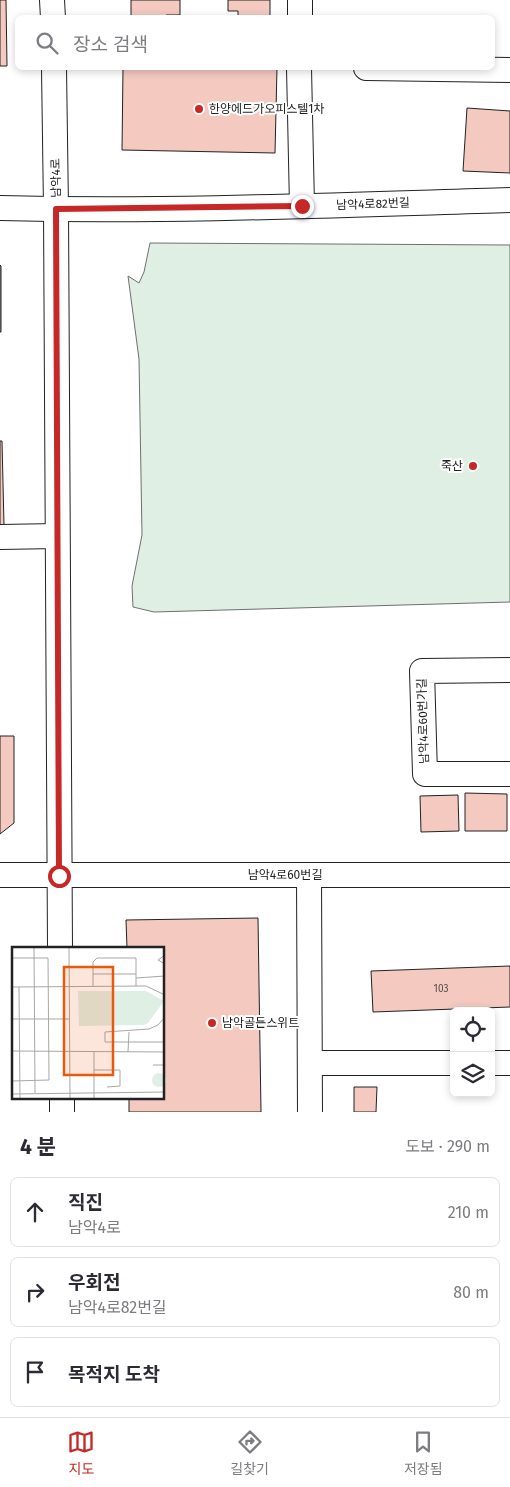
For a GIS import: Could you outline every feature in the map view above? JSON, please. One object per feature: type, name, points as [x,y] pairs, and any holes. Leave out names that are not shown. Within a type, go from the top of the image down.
[{"type":"street","points":[[52,0],[53,15]]},
{"type":"street","points":[[300,0],[300,15]]},
{"type":"street","name":"남악4로","points":[[54,70],[60,947]]},
{"type":"street","points":[[299,70],[302,206]]},
{"type":"street","points":[[495,70],[510,70]]},
{"type":"street","name":"남악4로82번길","points":[[0,208],[302,206],[510,200]]},
{"type":"street","points":[[0,537],[57,536]]},
{"type":"street","name":"남악4로60번가길","points":[[510,670],[422,671],[425,774],[510,774]]},
{"type":"street","name":"남악4로60번길","points":[[0,875],[510,875]]},
{"type":"street","points":[[310,876],[310,1112]]},
{"type":"street","points":[[310,1063],[450,1063]]},
{"type":"street","points":[[495,1063],[510,1063]]},
{"type":"green space","points":[[150,243],[510,245],[510,602],[154,612],[133,607],[132,586],[142,535],[139,359],[128,276],[139,283],[144,272]]},
{"type":"building","points":[[0,0],[6,0],[7,66],[0,66]]},
{"type":"building","points":[[131,0],[180,0],[180,15],[131,15]]},
{"type":"building","points":[[228,0],[270,0],[270,15],[238,15],[238,11],[228,11]]},
{"type":"building","name":"한양에드가오피스텔1차","points":[[123,70],[277,70],[275,153],[122,150]]},
{"type":"building","points":[[467,108],[510,111],[510,173],[463,171]]},
{"type":"building","points":[[1,266],[1,332],[0,332]]},
{"type":"building","points":[[0,441],[2,441],[4,525],[0,525]]},
{"type":"building","points":[[0,736],[14,736],[14,823],[0,834]]},
{"type":"building","points":[[465,793],[507,794],[507,831],[465,831]]},
{"type":"building","points":[[458,795],[459,831],[421,832],[420,796]]},
{"type":"building","name":"남악골든스위트","points":[[258,918],[261,1112],[129,1112],[129,1100],[165,1100],[165,947],[127,947],[126,920]]},
{"type":"building","points":[[510,966],[510,1007],[450,1007],[450,1009],[373,1012],[371,971]]},
{"type":"building","points":[[354,1087],[377,1087],[376,1112],[354,1112]]},
{"type":"place","name":"한양에드가오피스텔1차","points":[[199,109]]},
{"type":"place","name":"죽산","points":[[473,466]]},
{"type":"place","name":"남악골든스위트","points":[[212,1023]]},
{"type":"route","points":[[59,876],[56,209],[302,206]]}]
